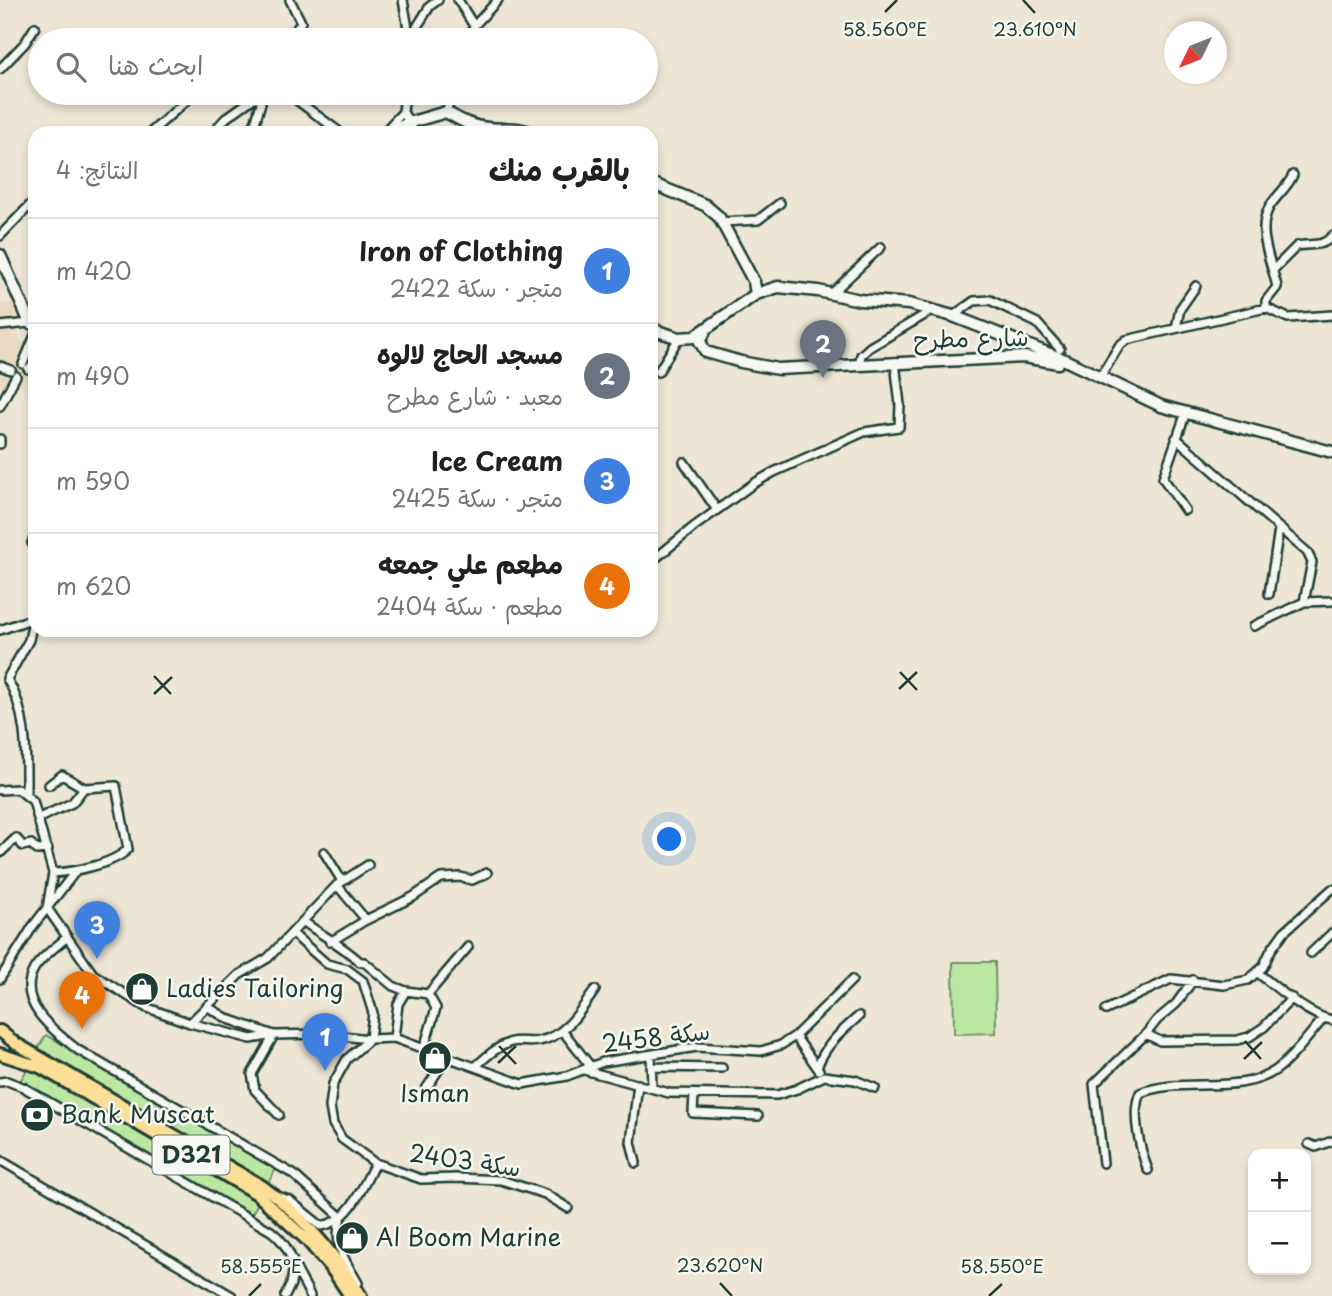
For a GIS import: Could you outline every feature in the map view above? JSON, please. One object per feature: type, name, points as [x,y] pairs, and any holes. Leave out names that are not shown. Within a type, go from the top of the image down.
[{"type":"main road","points":[[401,126],[446,112],[465,124],[476,126]]},
{"type":"main road","points":[[658,186],[705,205],[719,217],[754,282],[755,294]]},
{"type":"main road","points":[[0,255],[28,313]]},
{"type":"main road","name":"شارع مطرح","points":[[679,338],[694,337],[755,294],[772,288],[784,287],[934,310],[1006,337],[1063,354],[1100,377],[1172,410],[1332,455]]},
{"type":"main road","name":"شارع مطرح","points":[[705,330],[700,338],[703,350],[741,362],[789,369],[1004,358],[1052,361],[1134,401],[1184,418],[1332,455]]},
{"type":"main road","points":[[658,331],[679,338]]},
{"type":"main road","points":[[1004,358],[1009,350],[1006,337]]},
{"type":"main road","name":"D321","points":[[0,1031],[15,1043],[247,1175],[276,1196],[329,1249],[362,1296]]},
{"type":"main road","name":"D321","points":[[0,1055],[40,1067],[257,1194],[322,1255],[350,1296]]},
{"type":"street","points":[[290,0],[301,22],[297,28]]},
{"type":"street","points":[[403,0],[408,28]]},
{"type":"street","points":[[417,28],[430,6],[438,0]]},
{"type":"street","points":[[458,0],[474,26],[498,0]]},
{"type":"street","points":[[0,69],[28,38]]},
{"type":"street","points":[[158,126],[181,105]]},
{"type":"street","points":[[219,126],[244,105]]},
{"type":"street","points":[[254,126],[260,105]]},
{"type":"street","points":[[303,105],[332,126]]},
{"type":"street","points":[[391,126],[402,112],[403,105]]},
{"type":"street","points":[[446,112],[449,105]]},
{"type":"street","points":[[402,112],[410,126]]},
{"type":"street","points":[[1266,308],[1266,302],[1277,287],[1265,241],[1264,224],[1268,209],[1288,186],[1293,175]]},
{"type":"street","points":[[722,222],[758,220],[780,203]]},
{"type":"street","points":[[0,236],[28,207]]},
{"type":"street","points":[[1273,270],[1297,246],[1319,245],[1332,236]]},
{"type":"street","points":[[831,294],[881,247]]},
{"type":"street","points":[[1176,328],[1180,309],[1196,286]]},
{"type":"street","points":[[953,316],[975,301],[990,300],[1037,323],[1063,354]]},
{"type":"street","points":[[1100,377],[1119,346],[1126,340],[1266,308],[1288,318],[1332,315]]},
{"type":"street","points":[[859,366],[861,355],[870,347],[934,310]]},
{"type":"street","points":[[0,326],[28,323]]},
{"type":"street","points":[[658,372],[679,338]]},
{"type":"street","points":[[658,556],[752,484],[774,472],[864,432],[899,427],[900,405],[895,362]]},
{"type":"street","points":[[0,391],[8,372]]},
{"type":"street","points":[[0,406],[8,372]]},
{"type":"street","points":[[1184,418],[1163,478],[1185,510]]},
{"type":"street","points":[[1176,438],[1307,552],[1312,562],[1304,602]]},
{"type":"street","points":[[684,462],[689,473],[717,510]]},
{"type":"street","points":[[1269,594],[1279,529]]},
{"type":"street","points":[[1254,626],[1304,602],[1332,601]]},
{"type":"street","points":[[0,631],[28,618]]},
{"type":"street","points":[[26,795],[25,741],[19,702],[6,679],[30,637]]},
{"type":"street","points":[[25,741],[35,743]]},
{"type":"street","points":[[48,785],[62,775],[84,788],[117,786],[129,845],[123,854],[75,872],[54,873]]},
{"type":"street","points":[[40,818],[72,803],[84,788]]},
{"type":"street","points":[[0,790],[18,789],[33,801],[40,818],[54,873],[47,908]]},
{"type":"street","points":[[0,853],[16,838],[23,846],[32,844],[37,850],[48,849]]},
{"type":"street","points":[[324,852],[339,883],[366,920]]},
{"type":"street","points":[[190,1023],[239,975],[268,958],[339,883],[368,865]]},
{"type":"street","points":[[0,977],[75,872]]},
{"type":"street","points":[[330,942],[366,920],[413,897],[441,878],[460,877],[472,880],[487,873]]},
{"type":"street","points":[[1106,1010],[1171,979],[1233,985],[1248,980],[1258,973],[1284,932],[1332,889]]},
{"type":"street","name":"سكة 2458","points":[[47,908],[93,974],[145,1007],[190,1023],[251,1039],[274,1035],[323,1034],[370,1039],[394,1038],[522,1084],[567,1076],[603,1062],[697,1047],[761,1051],[780,1045],[795,1036],[852,980]]},
{"type":"street","points":[[304,922],[330,942],[342,945],[393,986],[406,991],[428,993]]},
{"type":"street","points":[[1311,953],[1332,933]]},
{"type":"street","points":[[293,934],[327,964],[347,968],[363,981],[373,1013],[370,1039],[347,1059],[338,1072],[333,1084],[330,1107],[332,1124],[342,1139],[375,1163]]},
{"type":"street","points":[[66,938],[34,968],[29,986],[33,1005],[52,1029],[78,1051],[293,1174],[341,1217]]},
{"type":"street","points":[[428,993],[468,947]]},
{"type":"street","points":[[1148,1170],[1141,1153],[1136,1103],[1140,1093],[1156,1087],[1261,1079],[1278,1069],[1328,1019],[1292,998],[1258,973]]},
{"type":"street","points":[[1103,1163],[1094,1084],[1181,999],[1193,980]]},
{"type":"street","points":[[475,1067],[491,1051],[512,1042],[541,1041],[562,1030],[581,1011],[595,990]]},
{"type":"street","points":[[394,1038],[398,1004],[406,991]]},
{"type":"street","points":[[424,1048],[436,1008],[428,993]]},
{"type":"street","points":[[1146,1034],[1160,1041],[1237,1041],[1264,1027],[1292,998]]},
{"type":"street","points":[[208,1007],[228,1019],[274,1035],[252,1074],[255,1090],[279,1115]]},
{"type":"street","points":[[817,1067],[822,1053],[833,1038],[859,1016]]},
{"type":"street","points":[[562,1030],[587,1069],[669,1093],[777,1095],[824,1076],[855,1080],[875,1088]]},
{"type":"street","points":[[795,1036],[824,1076]]},
{"type":"street","points":[[651,1055],[652,1088]]},
{"type":"street","points":[[426,1089],[447,1057]]},
{"type":"street","points":[[652,1067],[722,1068]]},
{"type":"street","points":[[0,1082],[7,1081],[23,1087],[271,1231],[282,1240],[310,1296]]},
{"type":"street","points":[[636,1163],[631,1142],[638,1084]]},
{"type":"street","points":[[694,1095],[694,1113],[758,1116]]},
{"type":"street","points":[[1309,1144],[1316,1147],[1332,1141]]},
{"type":"street","points":[[0,1160],[232,1296]]},
{"type":"street","name":"سكة 2403","points":[[341,1217],[358,1195],[375,1163],[421,1179],[501,1180],[545,1194],[568,1208]]},
{"type":"street","points":[[276,1196],[289,1200],[321,1226],[331,1224],[341,1217]]},
{"type":"street","points":[[341,1217],[336,1235],[337,1243],[362,1296]]},
{"type":"street","points":[[285,1296],[291,1284],[294,1266]]},
{"type":"street","points":[[338,1296],[342,1293],[343,1284]]},
{"type":"shaded area","points":[[17,302],[19,312],[15,313],[18,337],[28,344],[28,392],[13,378],[0,387],[0,304]]},
{"type":"green space","points":[[953,962],[995,962],[996,1033],[954,1034]]},
{"type":"green space","points":[[46,1035],[277,1167],[267,1185],[36,1052]]},
{"type":"green space","points":[[29,1066],[261,1198],[251,1215],[19,1083]]},
{"type":"place","name":"مسجد الحاج لالوه","points":[[823,378]]},
{"type":"place","name":"Ice Cream","points":[[97,959]]},
{"type":"place","name":"Ladies Tailoring","points":[[142,989]]},
{"type":"place","name":"مطعم علي جمعه","points":[[82,1029]]},
{"type":"place","name":"Isman","points":[[435,1058]]},
{"type":"place","name":"Iron of Clothing","points":[[325,1071]]},
{"type":"place","name":"Bank Muscat","points":[[37,1115]]},
{"type":"place","name":"Al Boom Marine","points":[[352,1238]]}]
